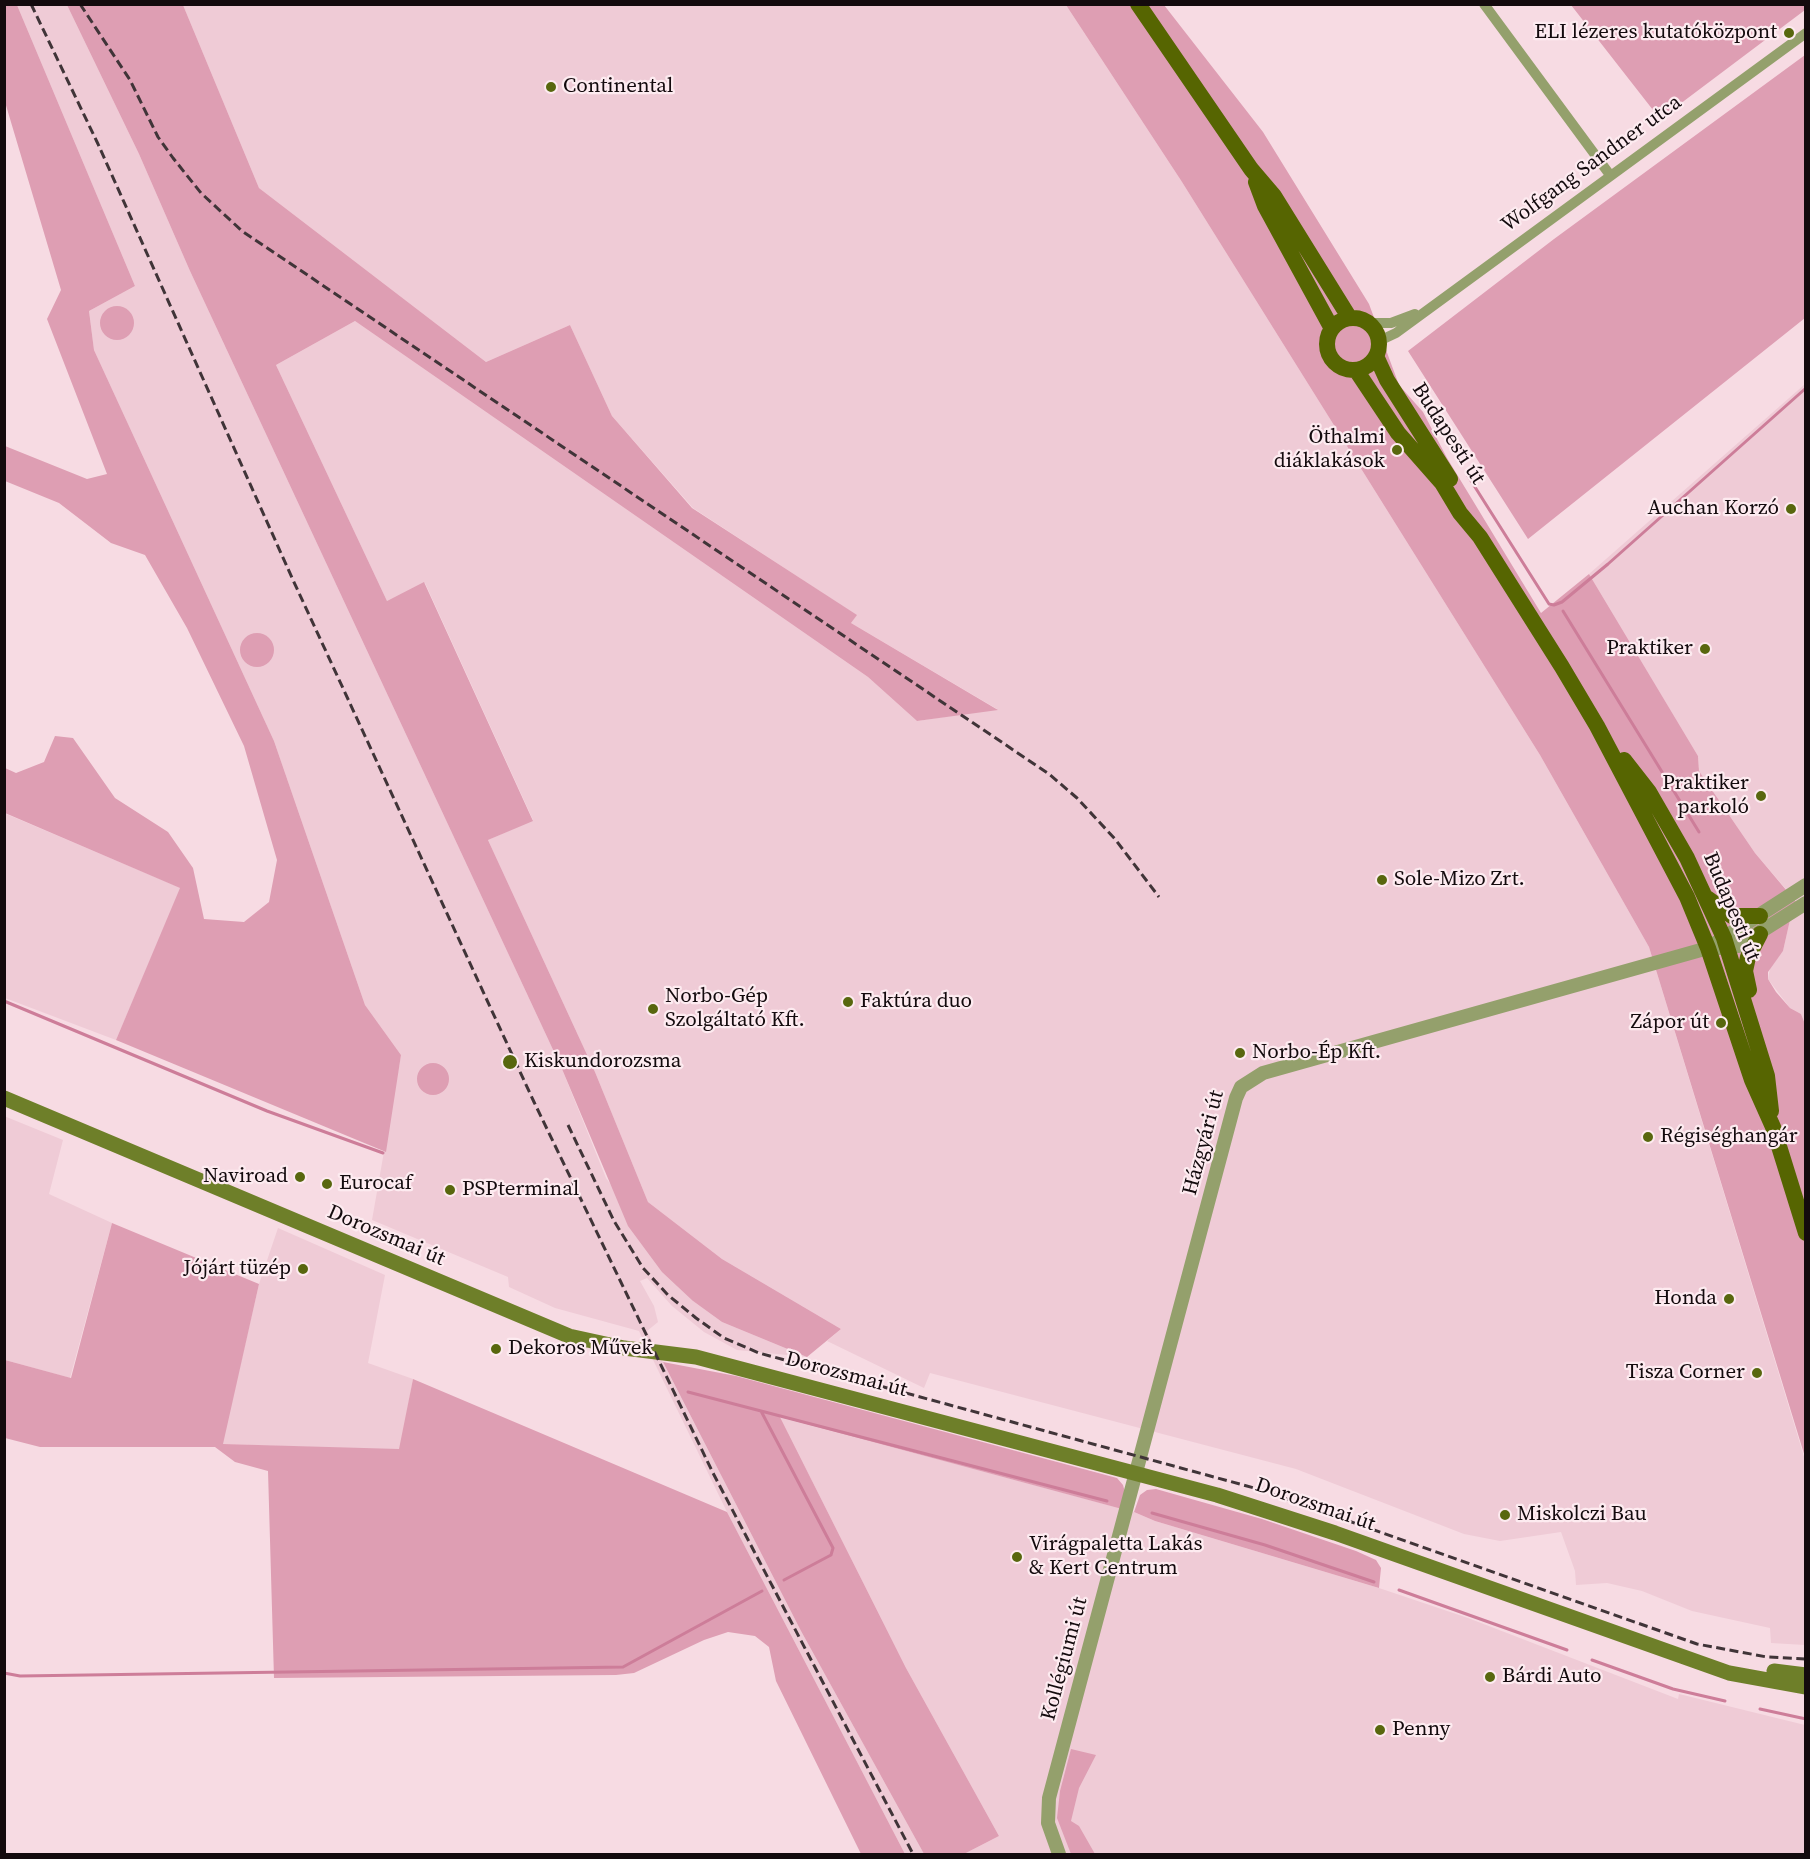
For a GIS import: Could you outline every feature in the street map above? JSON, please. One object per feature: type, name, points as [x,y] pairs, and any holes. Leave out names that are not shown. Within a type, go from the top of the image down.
[{"type":"main road","points":[[1138,4],[1251,169],[1275,196],[1349,317]]},
{"type":"main road","points":[[1251,169],[1265,206],[1331,327]]},
{"type":"main road","points":[[1369,323],[1360,318],[1349,317],[1331,327],[1327,337],[1329,357],[1345,370],[1356,370],[1368,366],[1378,348]]},
{"type":"main road","name":"Budapesti út","points":[[1369,323],[1387,380],[1470,510],[1480,537]]},
{"type":"main road","name":"Budapesti út","points":[[1356,370],[1398,433],[1442,483],[1460,513],[1480,537],[1598,726],[1687,897],[1708,948],[1752,1080],[1773,1127],[1806,1233]]},
{"type":"main road","name":"Budapesti út","points":[[1598,726],[1649,792],[1707,898],[1726,943],[1767,1076],[1773,1127]]},
{"type":"main road","points":[[1707,898],[1732,916],[1760,916]]},
{"type":"main road","points":[[1750,1018],[1746,971],[1748,957],[1760,934]]},
{"type":"main road","name":"Dorozsmai út","points":[[4,1098],[569,1336],[624,1348],[696,1357],[1272,1512],[1729,1673],[1806,1687]]},
{"type":"main road","name":"Dorozsmai út","points":[[1690,1660],[1806,1675]]},
{"type":"street","points":[[1484,4],[1610,175]]},
{"type":"street","name":"Wolfgang Sandner utca","points":[[1378,348],[1427,309],[1805,33]]},
{"type":"street","name":"Wolfgang Sandner utca","points":[[1369,323],[1391,323],[1427,309]]},
{"type":"street","points":[[1726,943],[1760,916],[1806,885]]},
{"type":"street","points":[[1708,948],[1760,934],[1806,903]]},
{"type":"street","name":"Házgyári út","points":[[1137,1474],[1236,1098],[1246,1082],[1263,1073],[1708,948]]},
{"type":"street","name":"Kollégiumi út","points":[[1059,1854],[1050,1835],[1049,1798],[1137,1474]]},
{"type":"shaded area","points":[[1805,4],[1805,10],[1660,119],[1571,5]]},
{"type":"shaded area","points":[[5,5],[17,5],[135,286],[89,311],[94,350],[274,741],[365,1005],[401,1055],[386,1152],[116,1040],[180,888],[5,813],[5,768],[16,773],[44,762],[55,736],[73,738],[115,798],[168,832],[193,868],[204,919],[244,922],[269,902],[277,860],[244,746],[187,628],[145,555],[111,543],[59,503],[5,481],[5,446],[87,479],[107,474],[47,319],[61,290],[5,102]]},
{"type":"shaded area","points":[[17,5],[67,5],[139,154],[190,271],[562,1069],[606,1178],[693,1301],[722,1322],[807,1357],[737,1350],[704,1332],[672,1306],[647,1278],[640,1281],[654,1306],[658,1322],[647,1331],[801,1631],[924,1854],[905,1854],[727,1512],[639,1331],[555,1308],[509,1287],[508,1277],[372,1220],[401,1055],[365,1005],[274,741],[94,350],[89,311],[135,286]]},
{"type":"shaded area","points":[[67,5],[183,5],[259,188],[486,362],[570,325],[612,416],[692,508],[857,615],[851,623],[998,710],[917,721],[868,677],[355,321],[276,365],[387,601],[424,582],[533,821],[488,840],[595,1072],[648,1202],[722,1259],[841,1329],[807,1357],[722,1322],[693,1301],[662,1272],[628,1226],[562,1069],[190,271],[139,154]]},
{"type":"shaded area","points":[[183,5],[1066,5],[1182,182],[1540,755],[1649,947],[1805,1460],[1805,1645],[1771,1643],[1770,1628],[1692,1611],[1642,1591],[1607,1583],[1576,1585],[1575,1571],[1561,1532],[1500,1541],[1464,1534],[1296,1469],[930,1373],[924,1388],[827,1341],[841,1329],[722,1259],[648,1202],[595,1072],[488,840],[533,820],[425,583],[387,601],[276,365],[355,321],[868,677],[917,721],[997,709],[851,623],[856,615],[693,508],[612,416],[570,325],[486,362],[259,188]]},
{"type":"shaded area","points":[[1066,5],[1164,5],[1263,132],[1369,304],[1399,385],[1423,412],[1447,458],[1541,613],[1589,574],[1698,756],[1699,771],[1755,853],[1803,910],[1790,920],[1783,951],[1768,972],[1768,979],[1790,1008],[1801,1014],[1805,1024],[1805,1457],[1649,947],[1540,755],[1182,182]]},
{"type":"shaded area","points":[[1805,55],[1805,318],[1528,539],[1408,351],[1554,239]]},
{"type":"shaded area","points":[[117,306],[129,311],[134,323],[129,335],[117,340],[105,335],[100,323],[105,311]]},
{"type":"shaded area","points":[[1805,384],[1805,1024],[1801,1014],[1790,1008],[1768,979],[1770,968],[1783,951],[1790,920],[1803,909],[1755,853],[1699,771],[1698,756],[1589,574]]},
{"type":"shaded area","points":[[257,633],[269,638],[274,650],[269,662],[257,667],[245,662],[240,650],[245,638]]},
{"type":"shaded area","points":[[4,813],[181,888],[116,1040],[5,998]]},
{"type":"shaded area","points":[[433,1063],[445,1067],[449,1079],[445,1091],[433,1095],[421,1091],[417,1079],[421,1067]]},
{"type":"shaded area","points":[[4,1116],[63,1140],[49,1194],[112,1223],[70,1378],[5,1360]]},
{"type":"shaded area","points":[[112,1223],[259,1284],[223,1444],[399,1449],[413,1379],[727,1512],[905,1854],[861,1854],[776,1681],[769,1647],[755,1636],[728,1632],[704,1640],[634,1673],[616,1675],[274,1678],[268,1471],[235,1462],[215,1447],[40,1447],[5,1438],[5,1360],[71,1378]]},
{"type":"shaded area","points":[[278,1228],[385,1275],[368,1363],[413,1379],[400,1450],[222,1444],[259,1284]]},
{"type":"shaded area","points":[[663,1362],[736,1376],[1117,1478],[1123,1485],[1126,1496],[1122,1509],[780,1417],[906,1668],[999,1836],[964,1854],[924,1854],[801,1631]]},
{"type":"shaded area","points":[[780,1417],[1134,1512],[1155,1521],[1379,1588],[1468,1618],[1678,1699],[1679,1694],[1805,1725],[1805,1854],[964,1854],[999,1836],[906,1668]]},
{"type":"shaded area","points":[[1156,1489],[1262,1519],[1356,1551],[1376,1560],[1381,1568],[1379,1588],[1155,1521],[1134,1512],[1140,1495],[1147,1490]]},
{"type":"shaded area","points":[[1071,1749],[1096,1755],[1079,1788],[1071,1821],[1079,1826],[1095,1854],[1071,1854],[1057,1818],[1060,1791]]},
{"type":"waterway","points":[[1468,476],[1549,604],[1554,605],[1562,602],[1608,564],[1806,388]]},
{"type":"waterway","points":[[1563,611],[1699,832]]},
{"type":"waterway","points":[[4,1001],[267,1111],[383,1153]]},
{"type":"waterway","points":[[688,1392],[1107,1501]]},
{"type":"waterway","points":[[761,1411],[833,1548],[831,1555],[784,1580]]},
{"type":"waterway","points":[[1152,1513],[1265,1545],[1374,1582]]},
{"type":"waterway","points":[[1399,1590],[1567,1650]]},
{"type":"waterway","points":[[4,1673],[20,1676],[623,1667],[762,1591]]},
{"type":"waterway","points":[[1592,1660],[1673,1689],[1725,1701]]},
{"type":"waterway","points":[[1760,1709],[1806,1719]]},
{"type":"railway","points":[[31,4],[98,144],[293,580],[534,1102],[713,1473],[913,1854]]},
{"type":"railway","points":[[80,4],[130,80],[158,137],[201,193],[242,231],[1049,774],[1077,798],[1115,839],[1159,897]]},
{"type":"railway","points":[[568,1125],[614,1221],[643,1268],[668,1295],[724,1338],[759,1353],[1258,1489],[1697,1644],[1767,1657],[1806,1659]]},
{"type":"place","name":"ELI lézeres kutatóközpont","points":[[1789,33]]},
{"type":"place","name":"Continental","points":[[551,87]]},
{"type":"place","name":"Öthalmi diáklakások","points":[[1397,450]]},
{"type":"place","name":"Auchan Korzó","points":[[1791,509]]},
{"type":"place","name":"Praktiker","points":[[1705,649]]},
{"type":"place","name":"Praktiker parkoló","points":[[1761,796]]},
{"type":"place","name":"Sole-Mizo Zrt.","points":[[1382,880]]},
{"type":"place","name":"Faktúra duo","points":[[848,1002]]},
{"type":"place","name":"Norbo-Gép Szolgáltató Kft.","points":[[653,1009]]},
{"type":"place","name":"Zápor út","points":[[1721,1023]]},
{"type":"place","name":"Norbo-Ép Kft.","points":[[1240,1053]]},
{"type":"place","name":"Kiskundorozsma","points":[[510,1062]]},
{"type":"place","name":"Régiséghangár","points":[[1648,1137]]},
{"type":"place","name":"Naviroad","points":[[300,1177]]},
{"type":"place","name":"Eurocaf","points":[[327,1184]]},
{"type":"place","name":"PSPterminal","points":[[450,1190]]},
{"type":"place","name":"Jójárt tüzép","points":[[303,1269]]},
{"type":"place","name":"Honda","points":[[1729,1299]]},
{"type":"place","name":"Dekoros Művek","points":[[496,1349]]},
{"type":"place","name":"Tisza Corner","points":[[1757,1373]]},
{"type":"place","name":"Miskolczi Bau","points":[[1505,1515]]},
{"type":"place","name":"Virágpaletta Lakás & Kert Centrum","points":[[1017,1557]]},
{"type":"place","name":"Bárdi Auto","points":[[1490,1677]]},
{"type":"place","name":"Penny","points":[[1380,1730]]}]
